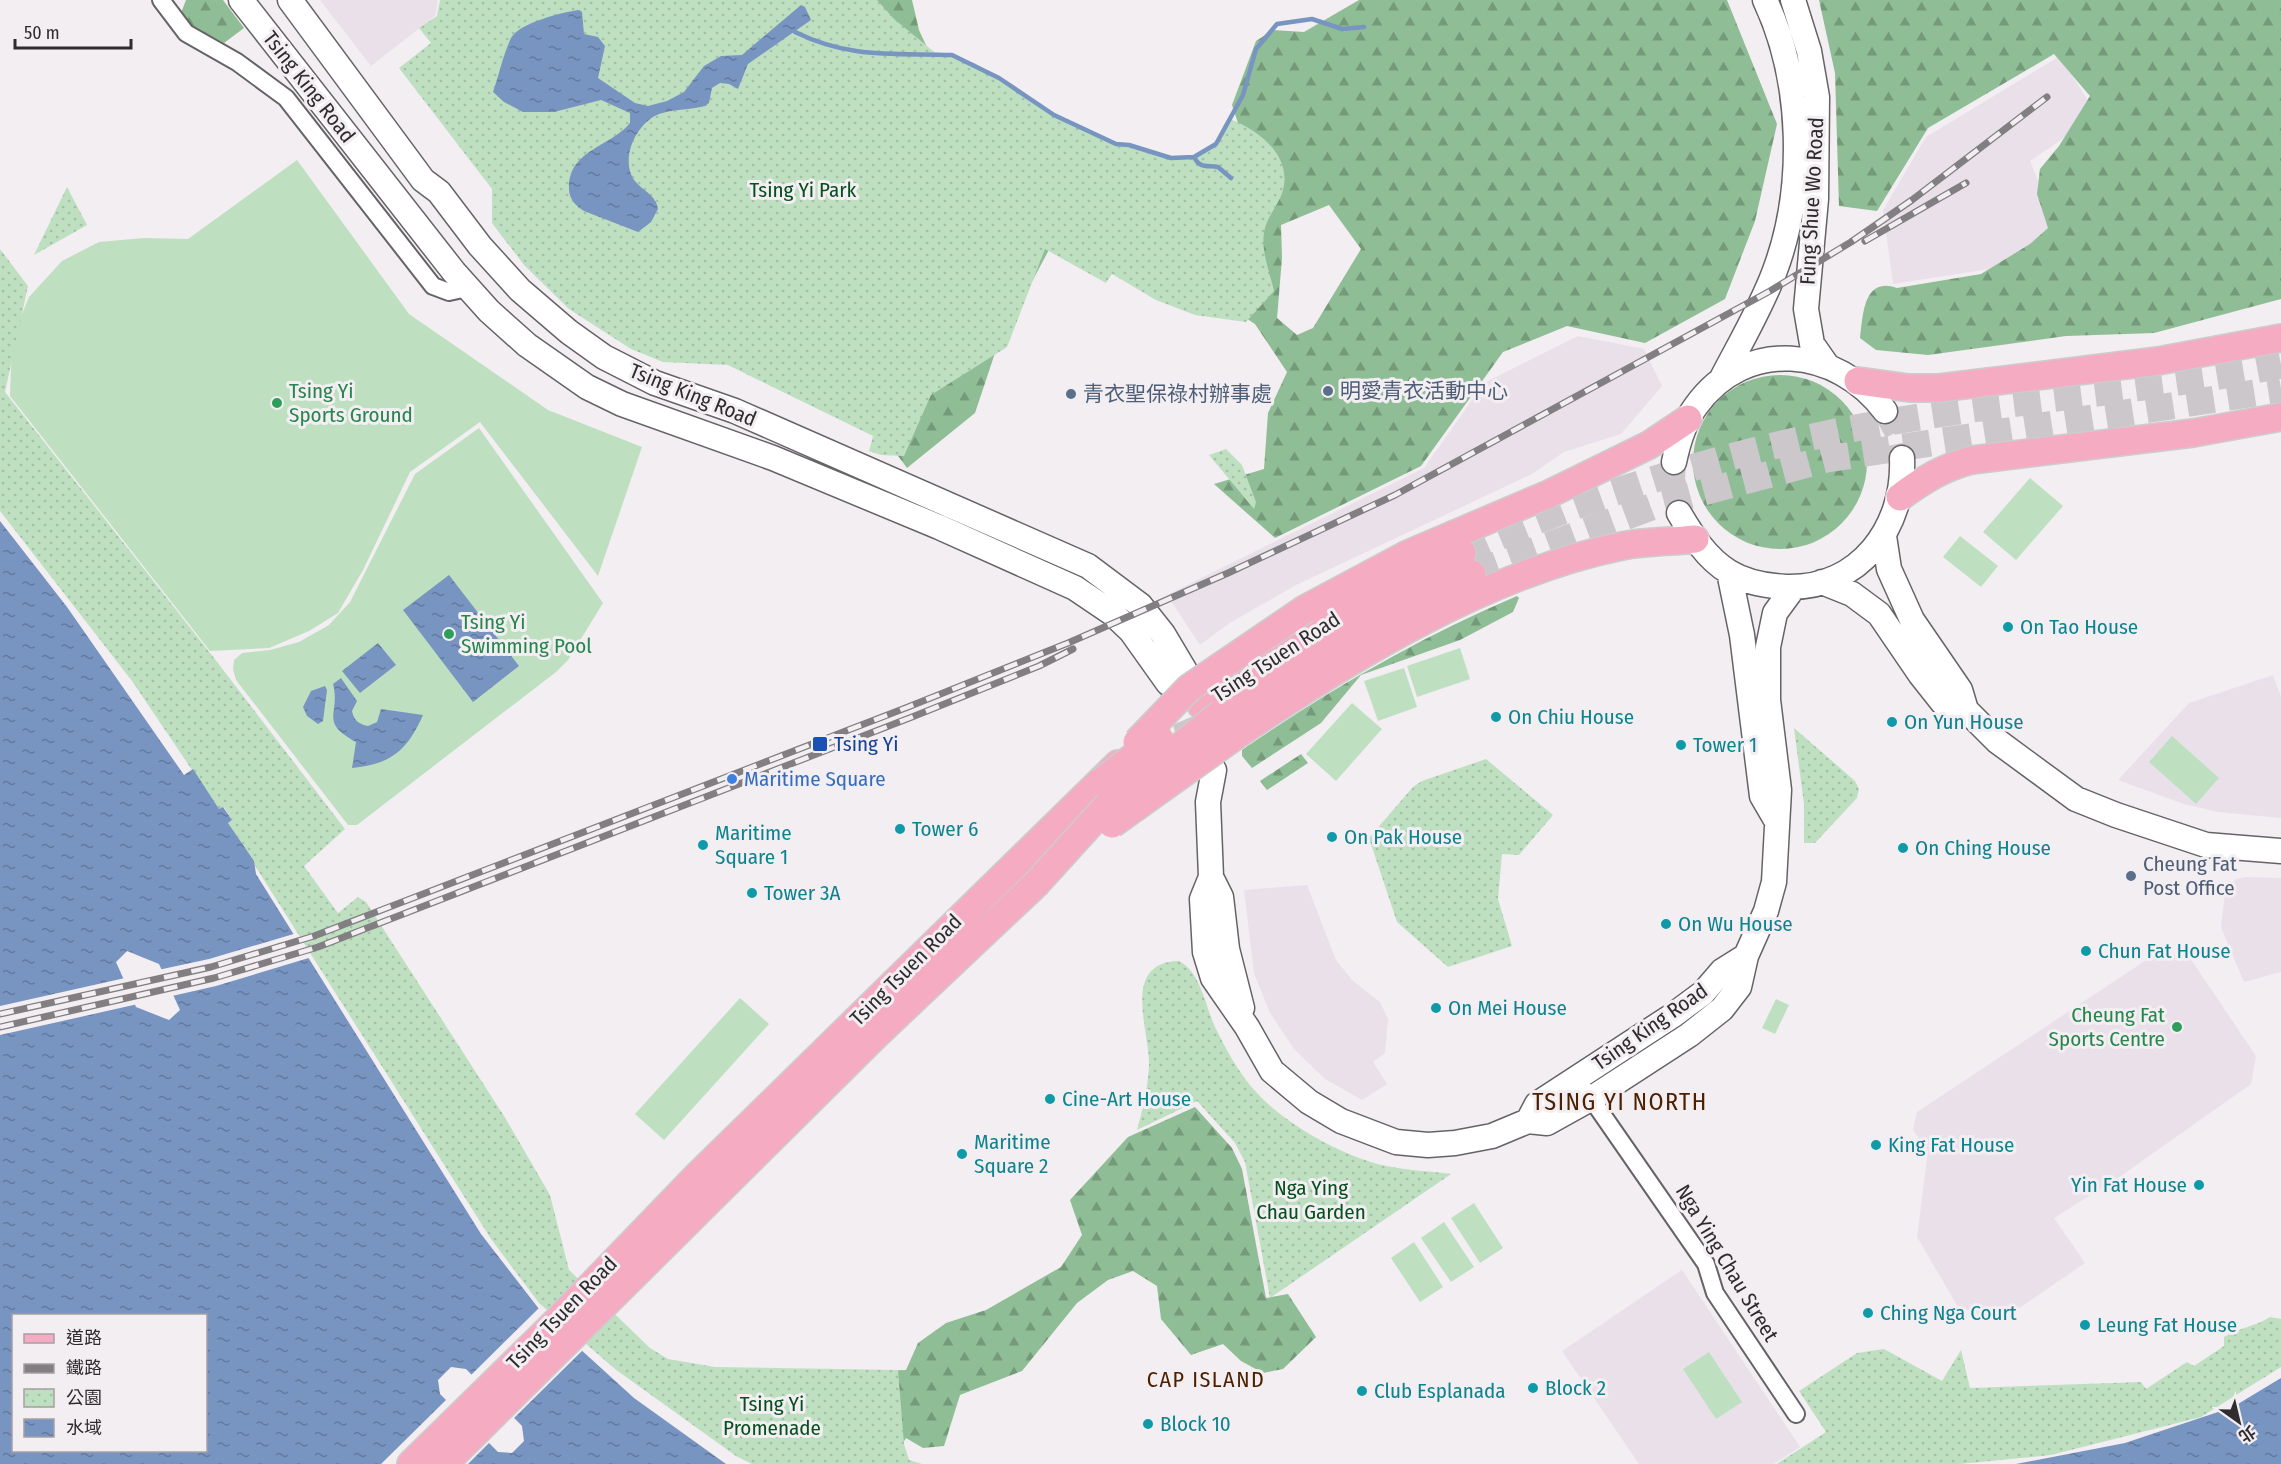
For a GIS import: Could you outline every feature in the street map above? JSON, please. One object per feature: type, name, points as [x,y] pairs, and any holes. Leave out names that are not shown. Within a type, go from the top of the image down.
[{"type":"main road","name":"Tsing King Road","points":[[241,0],[411,220],[467,288],[489,311],[544,359],[587,387],[622,404],[751,439],[1014,535],[1088,566],[1130,595],[1150,616],[1177,677],[1112,614],[1075,588],[751,439],[671,389],[604,357],[550,317],[488,255],[439,192],[423,180],[290,0]]},
{"type":"main road","name":"Fung Shue Wo Road","points":[[1722,380],[1758,311],[1774,272],[1785,235],[1792,192],[1795,124],[1790,78],[1778,32],[1765,0]]},
{"type":"main road","name":"Fung Shue Wo Road","points":[[1793,0],[1809,51],[1817,97],[1816,199],[1806,309],[1812,344],[1826,364]]},
{"type":"main road","points":[[423,180],[429,199],[471,256],[476,270],[476,280],[467,288]]},
{"type":"main road","points":[[1857,381],[1909,388],[1939,388],[2158,361],[2281,338]]},
{"type":"main road","points":[[1674,462],[1688,419],[1695,406],[1722,380],[1745,367],[1768,360],[1799,358],[1826,364],[1857,381],[1885,411]]},
{"type":"main road","points":[[1900,497],[1934,473],[1951,465],[1972,460],[2193,433],[2281,417]]},
{"type":"main road","points":[[1101,782],[1189,688],[1270,631],[1334,592],[1408,554],[1629,456],[1688,419]]},
{"type":"main road","points":[[1679,513],[1695,539],[1729,572],[1764,585],[1794,587],[1822,582],[1856,566],[1884,536],[1900,497],[1903,483],[1902,458]]},
{"type":"main road","points":[[1014,535],[1036,571]]},
{"type":"main road","points":[[1884,536],[1889,569],[1899,594],[1918,628],[1960,690],[1966,710]]},
{"type":"main road","points":[[1036,884],[1169,781],[1316,681],[1426,621],[1555,564],[1624,546],[1695,539]]},
{"type":"main road","name":"Tsing Tsuen Road","points":[[411,1464],[557,1321],[698,1175],[1021,856],[1101,782],[1210,699],[1278,653],[1358,606],[1467,563],[1221,713],[1105,808],[1036,884],[876,1035],[444,1464]]},
{"type":"main road","points":[[1729,572],[1742,634],[1762,796],[1776,820]]},
{"type":"main road","points":[[1822,582],[1852,594],[1879,614],[1943,703],[1966,710],[1997,741],[2076,800],[2206,845],[2281,851]]},
{"type":"main road","name":"Tsing King Road","points":[[1206,771],[1211,877],[1202,900],[1205,952],[1213,978],[1247,1028],[1272,1071],[1309,1102],[1341,1121],[1396,1142],[1428,1145],[1455,1143],[1491,1136],[1528,1121],[1547,1123],[1592,1098],[1679,1042],[1722,1010],[1739,987],[1746,956],[1766,911],[1774,882],[1779,790],[1768,700],[1768,647],[1775,613],[1794,587]]},
{"type":"main road","name":"Tsing King Road","points":[[1528,1121],[1537,1104],[1672,1016],[1703,993],[1722,971],[1746,956]]},
{"type":"street","points":[[162,0],[186,33],[237,62],[286,98],[433,286],[449,292],[467,288]]},
{"type":"street","name":"Nga Ying Chau Street","points":[[1577,1078],[1706,1264],[1715,1293],[1796,1414]]},
{"type":"shaded area","points":[[320,0],[438,0],[435,16],[371,66]]},
{"type":"shaded area","points":[[2060,56],[2097,115],[2030,161],[2059,231],[1989,269],[1893,284],[1883,210],[1926,137]]},
{"type":"shaded area","points":[[1578,336],[1644,349],[1662,386],[1621,434],[1564,452],[1532,474],[1296,585],[1228,624],[1200,645],[1167,595],[1424,468],[1484,383]]},
{"type":"shaded area","points":[[2273,675],[2281,697],[2281,818],[2218,812],[2184,804],[2118,780],[2189,703]]},
{"type":"shaded area","points":[[2281,878],[2281,972],[2244,982],[2221,927],[2225,894],[2236,879]]},
{"type":"shaded area","points":[[1307,885],[1336,960],[1353,981],[1380,1002],[1388,1019],[1385,1053],[1373,1062],[1387,1084],[1362,1100],[1325,1079],[1294,1049],[1270,1013],[1254,973],[1244,890]]},
{"type":"shaded area","points":[[2160,951],[2190,958],[2256,1056],[2251,1084],[2118,1178],[2054,1218],[2085,1263],[2000,1321],[1958,1307],[1917,1237],[1928,1151],[1913,1130],[1917,1112]]},
{"type":"shaded area","points":[[1682,1270],[1800,1447],[1774,1464],[1639,1464],[1562,1351]]},
{"type":"green space","points":[[186,0],[223,0],[244,28],[224,43],[189,24],[181,13]]},
{"type":"green space","name":"Tsing Yi Park","points":[[440,0],[877,0],[894,19],[938,55],[952,55],[976,64],[1053,115],[1116,144],[1129,145],[1171,158],[1194,157],[1216,144],[1230,119],[1251,130],[1270,145],[1278,155],[1282,166],[1283,190],[1266,226],[1263,240],[1274,291],[1246,322],[1195,315],[1156,300],[1112,274],[1106,283],[1045,249],[1007,347],[931,395],[904,456],[881,455],[869,451],[873,436],[728,365],[663,362],[631,349],[569,309],[524,265],[492,223],[492,189],[399,68],[431,43],[419,28],[437,16]]},
{"type":"green space","points":[[810,0],[912,0],[919,30],[932,58],[1038,120],[1189,172],[1239,126],[1232,105],[1256,41],[1273,30],[1304,32],[1359,0],[1727,0],[1777,124],[1755,221],[1725,299],[1645,343],[1567,326],[1503,352],[1421,466],[1275,538],[1214,484],[1264,469],[1268,413],[1287,372],[1255,324],[1238,313],[1051,246],[997,347],[975,413],[907,468],[890,445]],"holes":[[[1329,205],[1361,249],[1313,328],[1297,335],[1277,318],[1282,258],[1281,225]]]},
{"type":"green space","points":[[1819,0],[2281,0],[2281,299],[2154,333],[2066,336],[1928,355],[1876,350],[1860,338],[1867,300],[1877,288],[1886,286],[1897,288],[1981,274],[2030,244],[2048,228],[2037,194],[2040,169],[2059,146],[2090,96],[2054,54],[1928,128],[1877,211],[1839,206],[1835,73]]},
{"type":"green space","name":"Tsing Yi Sports Ground","points":[[297,160],[409,314],[548,410],[642,447],[598,576],[480,422],[410,472],[363,570],[338,613],[309,631],[269,648],[210,651],[10,396],[12,338],[29,297],[62,261],[99,242],[144,238],[188,239]]},
{"type":"green space","points":[[67,187],[87,225],[34,255]]},
{"type":"green space","name":"Tsing Yi Promenade","points":[[0,249],[28,286],[5,392],[345,829],[304,866],[338,913],[358,897],[366,902],[504,1116],[550,1195],[569,1270],[650,1348],[668,1359],[715,1367],[898,1370],[904,1444],[909,1460],[922,1464],[752,1464],[736,1456],[615,1369],[539,1303],[491,1239],[228,823],[232,820],[224,807],[219,810],[132,681],[0,511]]},
{"type":"green space","points":[[1780,375],[1813,382],[1828,390],[1841,401],[1852,414],[1860,429],[1867,462],[1860,495],[1852,510],[1841,523],[1828,534],[1813,542],[1780,549],[1747,542],[1732,534],[1719,523],[1708,510],[1700,495],[1693,462],[1700,429],[1708,414],[1719,401],[1732,390],[1747,382]]},
{"type":"green space","name":"Tsing Yi Swimming Pool","points":[[479,428],[603,603],[568,660],[556,672],[357,825],[348,825],[236,680],[233,669],[234,660],[242,653],[270,650],[299,642],[329,625],[350,602],[415,474]]},
{"type":"green space","points":[[1226,449],[1242,465],[1256,502],[1254,509],[1209,455]]},
{"type":"green space","points":[[2030,478],[2063,506],[2016,560],[1983,532]]},
{"type":"green space","points":[[1960,536],[1998,566],[1981,587],[1943,557]]},
{"type":"green space","points":[[1517,596],[1519,598],[1513,612],[1460,640],[1361,675],[1321,723],[1252,768],[1242,756],[1242,750],[1342,686],[1376,666],[1445,629]]},
{"type":"green space","points":[[1460,648],[1470,679],[1417,697],[1407,666]]},
{"type":"green space","points":[[1404,668],[1417,707],[1378,721],[1364,681]]},
{"type":"green space","points":[[1352,703],[1382,729],[1336,781],[1306,754]]},
{"type":"green space","points":[[1794,728],[1855,781],[1859,789],[1857,798],[1815,843],[1804,843],[1804,804]]},
{"type":"green space","points":[[2172,736],[2219,778],[2196,804],[2149,762]]},
{"type":"green space","points":[[1301,754],[1308,763],[1267,790],[1260,781]]},
{"type":"green space","points":[[1486,759],[1553,815],[1519,855],[1502,854],[1498,899],[1512,946],[1448,967],[1397,922],[1369,838],[1413,787],[1422,781]]},
{"type":"green space","name":"Nga Ying Chau Garden","points":[[1179,961],[1192,973],[1202,990],[1215,1027],[1239,1070],[1257,1093],[1284,1117],[1319,1139],[1357,1157],[1399,1168],[1451,1174],[1270,1298],[1245,1162],[1235,1143],[1197,1101],[1137,1130],[1148,1082],[1149,1065],[1143,1018],[1144,986],[1150,973],[1161,964]]},
{"type":"green space","points":[[740,998],[769,1024],[664,1140],[635,1114]]},
{"type":"green space","points":[[1776,999],[1789,1005],[1775,1034],[1762,1028]]},
{"type":"green space","points":[[1195,1107],[1232,1148],[1242,1169],[1266,1298],[1288,1294],[1316,1337],[1283,1369],[1263,1373],[1241,1361],[1223,1344],[1191,1355],[1161,1319],[1157,1286],[1133,1271],[1108,1280],[1077,1303],[1022,1371],[960,1395],[944,1446],[923,1448],[906,1438],[890,1464],[809,1373],[906,1370],[918,1343],[946,1323],[986,1310],[1061,1267],[1082,1235],[1070,1200],[1128,1137]]},
{"type":"green space","points":[[1474,1203],[1503,1248],[1480,1263],[1451,1218]]},
{"type":"green space","points":[[1444,1222],[1474,1267],[1451,1282],[1421,1238]]},
{"type":"green space","points":[[1414,1242],[1443,1287],[1420,1302],[1391,1258]]},
{"type":"green space","points":[[2270,1317],[2281,1319],[2281,1367],[2201,1417],[2051,1455],[1960,1464],[1777,1464],[1826,1432],[1799,1391],[1857,1353],[1884,1349],[1942,1381],[1961,1350],[1970,1388],[2141,1382],[2146,1389],[2187,1362],[2194,1366],[2224,1346],[2224,1337]]},
{"type":"green space","points":[[1709,1352],[1742,1402],[1716,1419],[1683,1369]]},
{"type":"water","points":[[801,5],[805,7],[811,20],[748,64],[738,89],[729,84],[720,83],[712,88],[709,103],[705,106],[659,114],[643,125],[629,153],[630,172],[635,181],[655,200],[658,209],[651,222],[638,232],[584,211],[574,202],[569,189],[570,176],[575,166],[582,158],[630,123],[630,113],[601,100],[554,112],[523,112],[504,102],[493,92],[511,38],[532,23],[553,16],[579,10],[582,12],[584,34],[598,37],[605,46],[598,78],[635,103],[648,106],[667,101],[684,92],[704,66],[721,56],[742,55]]},
{"type":"water","points":[[0,521],[67,607],[184,775],[193,769],[219,809],[223,807],[232,820],[228,823],[254,861],[256,874],[481,1234],[546,1318],[634,1398],[726,1464],[0,1464]],"holes":[[[127,951],[159,964],[180,1010],[169,1020],[136,1007],[116,962]],[[451,1367],[466,1369],[522,1426],[524,1441],[512,1453],[498,1452],[440,1394],[438,1380]]]},
{"type":"water","points":[[449,575],[519,666],[473,702],[403,610]]},
{"type":"water","points":[[378,643],[396,665],[360,693],[342,671]]},
{"type":"water","points":[[341,678],[357,701],[352,711],[359,723],[368,726],[377,722],[381,709],[423,715],[411,738],[396,754],[377,763],[352,768],[356,742],[344,735],[334,722],[333,716],[335,694],[333,684]]},
{"type":"water","points":[[325,686],[327,690],[323,721],[318,724],[307,716],[303,707],[311,691]]},
{"type":"water","points":[[2281,1378],[2281,1464],[2016,1464],[2125,1443],[2233,1407]]},
{"type":"pier","points":[[297,933],[312,957],[216,986],[172,996],[158,970],[209,959]]},
{"type":"pier","points":[[125,978],[138,1004],[0,1035],[0,1006]]},
{"type":"pier","points":[[540,1307],[584,1349],[512,1420],[469,1377]]},
{"type":"pier","points":[[448,1398],[491,1441],[468,1464],[381,1464]]},
{"type":"waterway","points":[[1194,157],[1216,144],[1243,95],[1256,49],[1277,24],[1312,19],[1342,29],[1364,27]]},
{"type":"waterway","points":[[795,32],[815,41],[853,51],[952,55],[999,78],[1054,115],[1116,144],[1129,145],[1171,158],[1194,157],[1201,165],[1218,167],[1231,178]]},
{"type":"tunnel","points":[[1462,553],[1570,508],[1626,488],[1740,454],[1798,440],[1913,418],[2189,381],[2281,365]]},
{"type":"tunnel","points":[[1472,574],[1662,503],[1827,459],[2281,389]]},
{"type":"tunnel","points":[[1885,411],[1897,433],[1902,458]]},
{"type":"tunnel","points":[[1674,462],[1673,478],[1679,513]]},
{"type":"tunnel","points":[[1170,687],[1185,723],[1194,756]]},
{"type":"railway","points":[[0,1014],[211,967],[314,936],[908,707],[1068,643],[1228,573],[1395,495],[1770,291],[1851,242],[1912,200],[2047,97]]},
{"type":"railway","points":[[1865,241],[1966,183]]},
{"type":"railway","points":[[0,1027],[214,978],[318,947],[912,717],[1039,666],[1073,649]]},
{"type":"place","name":"明愛青衣活動中心","points":[[1328,391]]},
{"type":"place","name":"青衣聖保祿村辦事處","points":[[1071,394]]},
{"type":"place","name":"Tsing Yi Sports Ground","points":[[277,403]]},
{"type":"place","name":"On Tao House","points":[[2008,627]]},
{"type":"place","name":"Tsing Yi Swimming Pool","points":[[449,634]]},
{"type":"place","name":"On Chiu House","points":[[1496,717]]},
{"type":"place","name":"On Yun House","points":[[1892,722]]},
{"type":"place","name":"Tsing Yi","points":[[820,744]]},
{"type":"place","name":"Tower 1","points":[[1681,745]]},
{"type":"place","name":"Maritime Square","points":[[732,779]]},
{"type":"place","name":"Tower 6","points":[[900,829]]},
{"type":"place","name":"On Pak House","points":[[1332,837]]},
{"type":"place","name":"Maritime Square 1","points":[[703,845]]},
{"type":"place","name":"On Ching House","points":[[1903,848]]},
{"type":"place","name":"Cheung Fat Post Office","points":[[2131,876]]},
{"type":"place","name":"Tower 3A","points":[[752,893]]},
{"type":"place","name":"On Wu House","points":[[1666,924]]},
{"type":"place","name":"Chun Fat House","points":[[2086,951]]},
{"type":"place","name":"On Mei House","points":[[1436,1008]]},
{"type":"place","name":"Cheung Fat Sports Centre","points":[[2177,1027]]},
{"type":"place","name":"Cine-Art House","points":[[1050,1099]]},
{"type":"place","name":"King Fat House","points":[[1876,1145]]},
{"type":"place","name":"Maritime Square 2","points":[[962,1154]]},
{"type":"place","name":"Yin Fat House","points":[[2199,1185]]},
{"type":"place","name":"Ching Nga Court","points":[[1868,1313]]},
{"type":"place","name":"Leung Fat House","points":[[2085,1325]]},
{"type":"place","name":"Block 2","points":[[1533,1388]]},
{"type":"place","name":"Club Esplanada","points":[[1362,1391]]},
{"type":"place","name":"Block 10","points":[[1148,1424]]},
{"type":"district","name":"TSING YI NORTH","points":[[1620,1102]]},
{"type":"district","name":"CAP ISLAND","points":[[1206,1379]]}]
